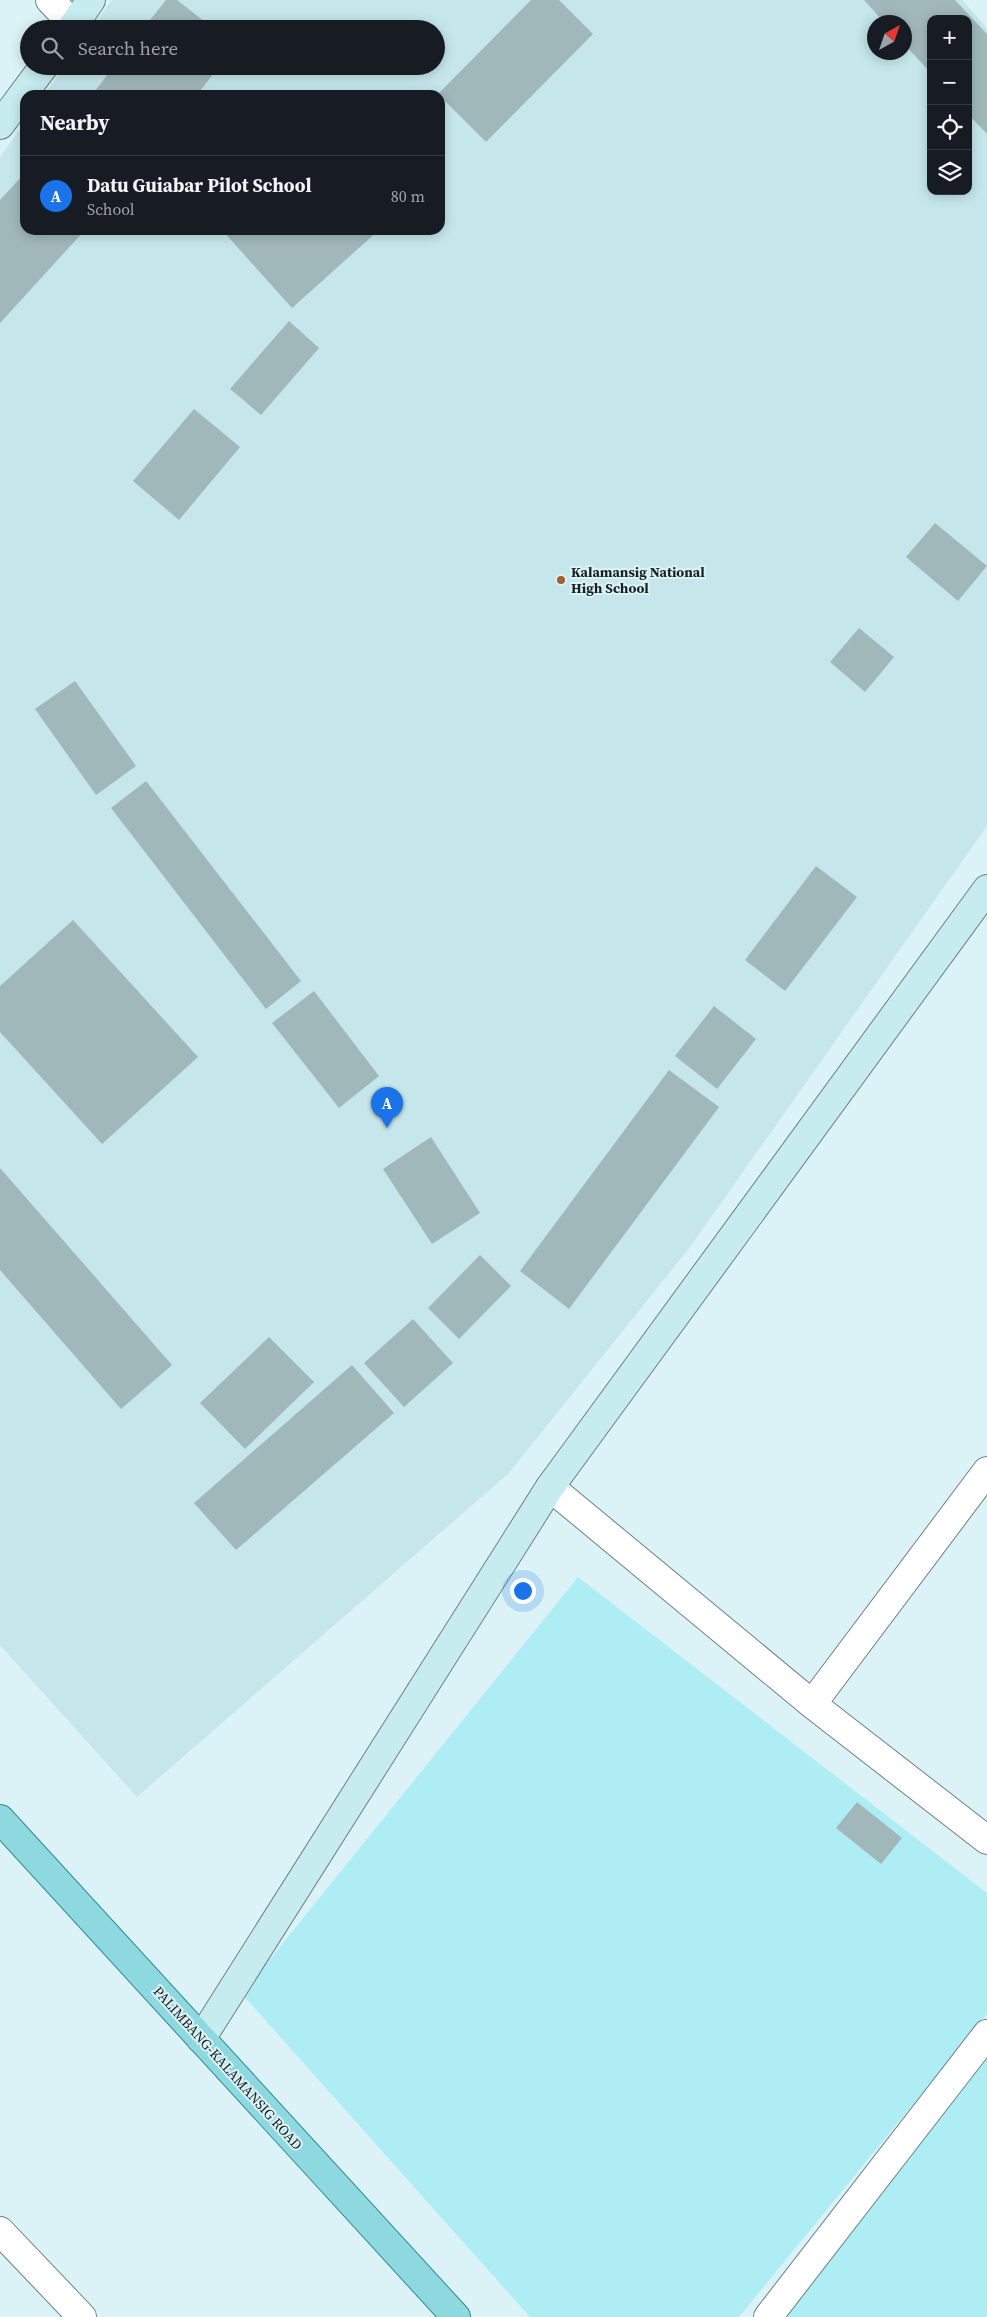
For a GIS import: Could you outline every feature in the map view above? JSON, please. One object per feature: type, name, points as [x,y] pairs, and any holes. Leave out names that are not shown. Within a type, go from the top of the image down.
[{"type":"main road","name":"PALIMBANG-KALAMANSIG ROAD","points":[[0,1819],[456,2317]]},
{"type":"street","points":[[50,0],[67,20]]},
{"type":"street","points":[[78,20],[91,0]]},
{"type":"street","points":[[26,90],[37,75]]},
{"type":"street","points":[[0,125],[20,98]]},
{"type":"street","points":[[201,2038],[550,1486],[983,904]]},
{"type":"street","points":[[812,1704],[987,1471]]},
{"type":"street","points":[[550,1486],[812,1704],[987,1840]]},
{"type":"street","points":[[768,2317],[987,2034]]},
{"type":"street","points":[[0,2231],[82,2317]]},
{"type":"shaded area","points":[[112,0],[962,0],[987,28],[987,826],[690,1247],[509,1473],[137,1797],[0,1645],[0,157],[20,129],[20,235],[445,235],[445,90],[48,90],[58,75],[445,75],[445,20],[98,20]]},
{"type":"shaded area","points":[[578,1577],[987,1893],[987,2014],[739,2317],[530,2317],[242,1994]]},
{"type":"shaded area","points":[[987,2050],[987,2317],[780,2317]]},
{"type":"building","points":[[166,0],[177,0],[203,20],[150,20]]},
{"type":"building","points":[[531,0],[559,0],[593,34],[486,142],[445,101],[445,90],[442,90]]},
{"type":"building","points":[[864,0],[955,0],[969,15],[927,15],[927,69],[912,53],[912,15],[878,15]]},
{"type":"building","points":[[972,18],[987,34],[987,134],[972,118]]},
{"type":"building","points":[[107,75],[212,75],[201,90],[96,90]]},
{"type":"building","points":[[20,178],[20,235],[80,235],[0,323],[0,200]]},
{"type":"building","points":[[226,235],[373,235],[292,308]]},
{"type":"building","points":[[289,321],[319,348],[261,415],[230,389]]},
{"type":"building","points":[[194,409],[240,447],[179,520],[133,481]]},
{"type":"building","points":[[935,523],[987,566],[958,601],[906,557]]},
{"type":"building","points":[[859,628],[894,657],[865,692],[830,662]]},
{"type":"building","points":[[75,681],[136,766],[96,795],[35,709]]},
{"type":"building","points":[[146,781],[301,981],[266,1009],[111,808]]},
{"type":"building","points":[[816,866],[857,897],[785,991],[745,960]]},
{"type":"building","points":[[73,920],[198,1057],[102,1144],[0,1032],[0,986]]},
{"type":"building","points":[[314,991],[379,1076],[339,1108],[272,1023]]},
{"type":"building","points":[[714,1006],[756,1039],[717,1089],[675,1056]]},
{"type":"building","points":[[669,1070],[719,1107],[569,1309],[520,1271]]},
{"type":"building","points":[[431,1137],[480,1213],[432,1244],[383,1169]]},
{"type":"building","points":[[0,1168],[172,1365],[121,1409],[0,1270]]},
{"type":"building","points":[[480,1255],[511,1286],[459,1339],[428,1308]]},
{"type":"building","points":[[413,1319],[453,1363],[404,1407],[364,1363]]},
{"type":"building","points":[[269,1337],[314,1382],[245,1449],[200,1403]]},
{"type":"building","points":[[352,1365],[394,1413],[236,1550],[194,1503]]},
{"type":"building","points":[[857,1802],[902,1838],[881,1864],[836,1828]]},
{"type":"place","name":"Kalamansig National High School","points":[[561,580]]},
{"type":"place","name":"Datu Guiabar Pilot School","points":[[387,1128]]}]
